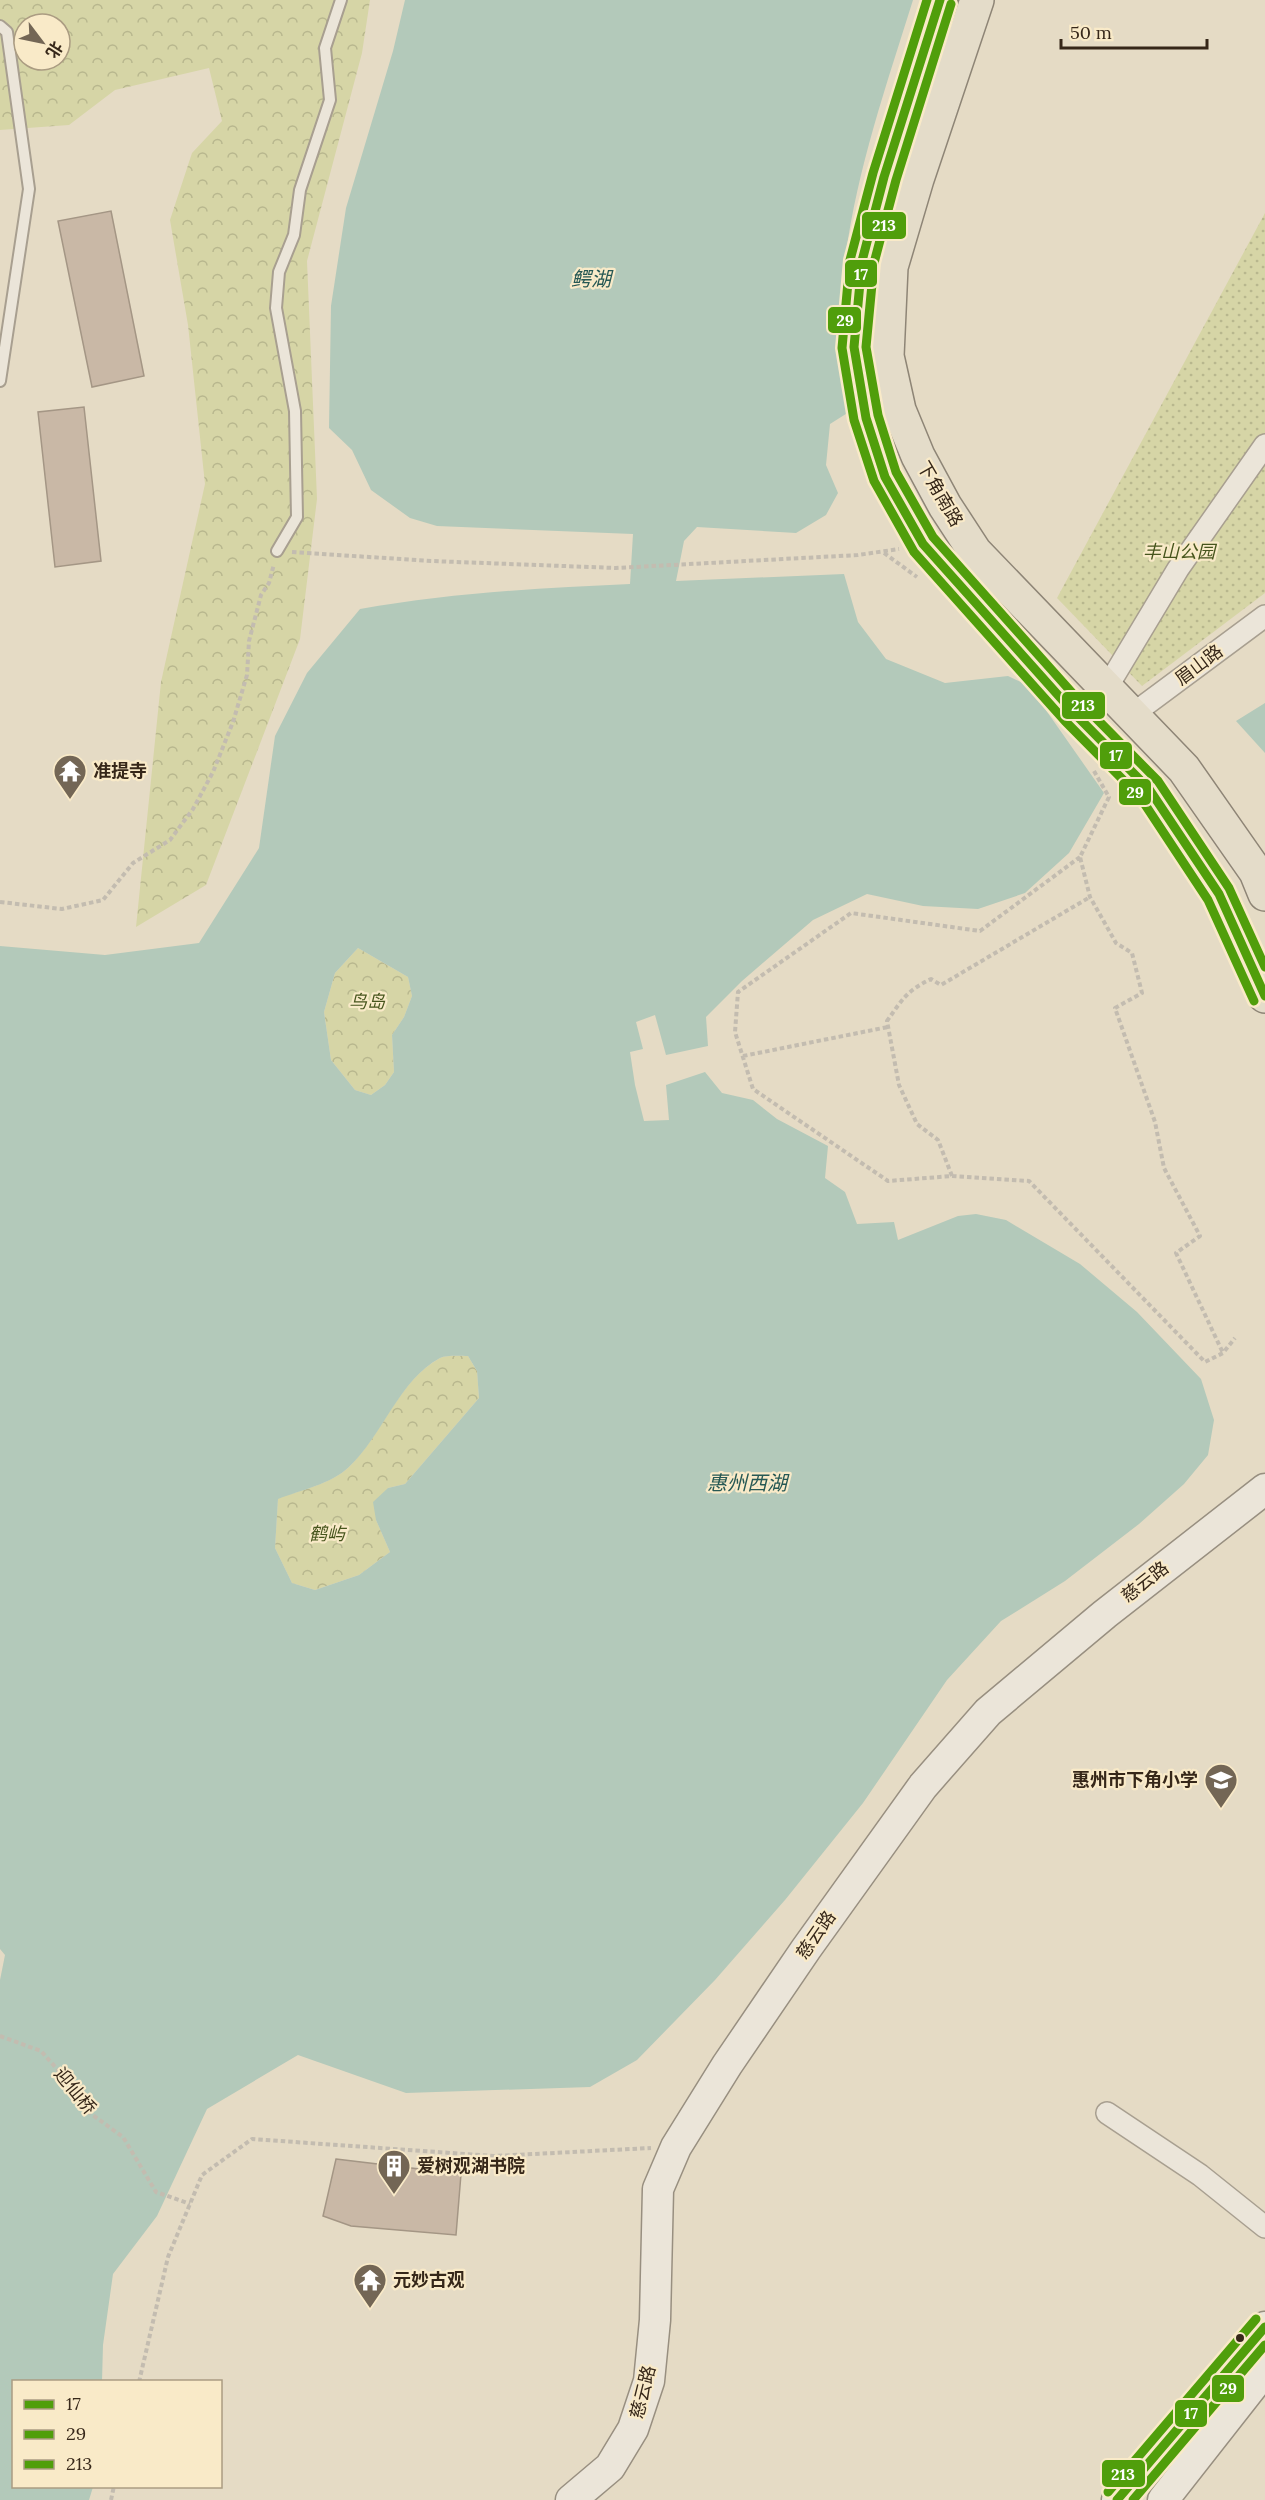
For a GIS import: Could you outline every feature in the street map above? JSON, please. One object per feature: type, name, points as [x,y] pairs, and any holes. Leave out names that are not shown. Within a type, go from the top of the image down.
[{"type":"main road","points":[[940,0],[884,177],[862,261],[854,346],[866,418],[885,477],[923,544],[1074,713],[1149,789],[1219,894],[1265,996]]},
{"type":"main road","name":"下角南路","points":[[977,0],[917,179],[891,267],[887,356],[899,410],[918,456],[945,506],[975,552],[1184,769],[1256,872],[1265,894]]},
{"type":"street","points":[[1106,688],[1178,569],[1265,446]]},
{"type":"street","name":"眉山路","points":[[1133,714],[1265,616]]},
{"type":"street","name":"慈云路","points":[[572,2500],[610,2467],[633,2429],[649,2381],[656,2320],[658,2189],[676,2147],[727,2065],[806,1949],[923,1786],[988,1712],[1105,1614],[1265,1489]]},
{"type":"street","points":[[1107,2113],[1200,2175],[1265,2227]]},
{"type":"street","points":[[1117,2500],[1265,2327]]},
{"type":"street","points":[[1163,2500],[1265,2370]]},
{"type":"lane","points":[[277,551],[297,517],[295,411],[276,308],[279,272],[294,236],[300,190],[330,100],[325,48],[341,0]]},
{"type":"lane","points":[[0,26],[7,32],[29,189],[0,381]]},
{"type":"path","points":[[0,902],[63,909],[103,900],[133,863],[170,840],[193,809],[213,772],[233,722],[247,675],[249,641],[261,596],[269,583],[277,551],[431,561],[616,568],[883,553],[923,544]]},
{"type":"path","points":[[883,553],[918,578]]},
{"type":"path","points":[[1091,767],[1109,796],[1080,857],[980,931],[851,913],[738,992],[735,1032],[753,1089],[888,1181],[952,1176],[1029,1181],[1205,1362],[1223,1353],[1235,1338]]},
{"type":"path","points":[[1080,857],[1090,897],[1116,943],[1132,953],[1142,993],[1115,1008],[1155,1122],[1164,1168],[1200,1236],[1176,1253],[1223,1353]]},
{"type":"path","points":[[952,1176],[938,1140],[917,1124],[899,1085],[887,1021],[905,994],[917,986],[931,979],[941,985],[1090,897]]},
{"type":"path","points":[[743,1056],[888,1027]]},
{"type":"path","name":"迎仙桥","points":[[0,2036],[41,2051],[66,2079],[87,2111],[123,2137],[156,2192],[190,2204]]},
{"type":"path","points":[[139,2380],[168,2257],[202,2175],[252,2139],[494,2156],[676,2147]]},
{"type":"green space","points":[[0,0],[370,0],[362,53],[307,261],[317,499],[300,639],[206,885],[136,927],[161,682],[205,484],[188,325],[170,220],[192,153],[222,121],[209,68],[115,90],[69,125],[0,130]]},
{"type":"green space","name":"丰山公园","points":[[1265,213],[1265,593],[1142,686],[1057,598]]},
{"type":"green space","name":"鸟岛","points":[[358,948],[408,977],[412,996],[404,1017],[392,1035],[394,1072],[385,1085],[371,1095],[355,1090],[331,1060],[324,1012],[335,973]]},
{"type":"green space","name":"鹤屿","points":[[468,1356],[477,1371],[479,1398],[405,1484],[388,1488],[376,1520],[390,1552],[359,1575],[315,1590],[292,1583],[275,1548],[278,1498],[315,1486],[342,1473],[361,1454],[402,1394],[425,1368],[443,1357]]},
{"type":"water","name":"惠州西湖","points":[[405,0],[913,0],[869,145],[846,255],[842,323],[849,412],[830,424],[826,465],[838,493],[826,515],[796,533],[697,527],[684,541],[676,581],[844,574],[858,622],[886,659],[945,683],[1008,676],[1029,686],[1104,793],[1069,853],[1025,893],[978,909],[923,906],[867,894],[813,920],[742,981],[706,1017],[708,1046],[666,1055],[655,1015],[636,1022],[643,1049],[630,1052],[635,1085],[644,1121],[669,1120],[666,1085],[705,1072],[722,1093],[753,1100],[777,1119],[828,1146],[825,1178],[845,1192],[857,1224],[894,1222],[898,1240],[958,1216],[976,1214],[1006,1220],[1080,1264],[1137,1312],[1201,1379],[1214,1420],[1208,1455],[1184,1484],[1139,1524],[1065,1581],[1001,1621],[947,1680],[863,1803],[785,1900],[715,1980],[637,2060],[590,2087],[406,2093],[298,2055],[207,2109],[157,2216],[113,2274],[103,2345],[102,2380],[12,2380],[12,2488],[93,2488],[89,2500],[0,2500],[0,1980],[5,1955],[0,1949],[0,946],[105,955],[199,943],[259,848],[275,736],[307,673],[360,609],[461,595],[630,584],[633,534],[437,526],[410,518],[371,490],[352,450],[329,428],[331,306],[346,208],[393,51]],"holes":[[[358,948],[408,977],[412,996],[404,1017],[392,1035],[394,1072],[385,1085],[371,1095],[355,1090],[331,1060],[324,1012],[335,973]],[[468,1356],[477,1371],[479,1398],[405,1484],[388,1488],[373,1502],[376,1520],[390,1552],[359,1575],[315,1590],[292,1583],[275,1548],[278,1499],[334,1478],[349,1467],[372,1440],[413,1380],[440,1358]]]},
{"type":"water","points":[[1265,703],[1265,753],[1236,721]]},
{"type":"building","points":[[111,211],[144,376],[92,387],[58,221]]},
{"type":"building","points":[[84,407],[101,561],[55,567],[38,412]]},
{"type":"building","name":"爱树观湖书院","points":[[336,2159],[461,2174],[456,2235],[351,2226],[323,2216]]},
{"type":"transit line","name":"29","points":[[927,0],[873,173],[850,260],[842,348],[854,420],[874,481],[914,552],[1065,721],[1140,797],[1208,900],[1254,1001]]},
{"type":"transit line","name":"17","points":[[940,0],[884,177],[862,261],[854,347],[866,418],[885,477],[923,544],[1074,713],[1149,789],[1219,894],[1265,996]]},
{"type":"transit line","name":"213","points":[[951,4],[896,180],[874,263],[866,347],[878,415],[896,472],[933,537],[1083,705],[1158,781],[1229,888],[1265,967]]},
{"type":"transit line","name":"213","points":[[1108,2492],[1256,2319]]},
{"type":"transit line","name":"17","points":[[1117,2500],[1265,2327]]},
{"type":"transit line","name":"29","points":[[1133,2500],[1265,2345]]},
{"type":"place","name":"准提寺","points":[[70,800]]},
{"type":"place","name":"惠州市下角小学","points":[[1221,1809]]},
{"type":"place","name":"爱树观湖书院","points":[[394,2195]]},
{"type":"place","name":"元妙古观","points":[[370,2309]]},
{"type":"water label","name":"鳄湖","points":[[591,279]]}]
